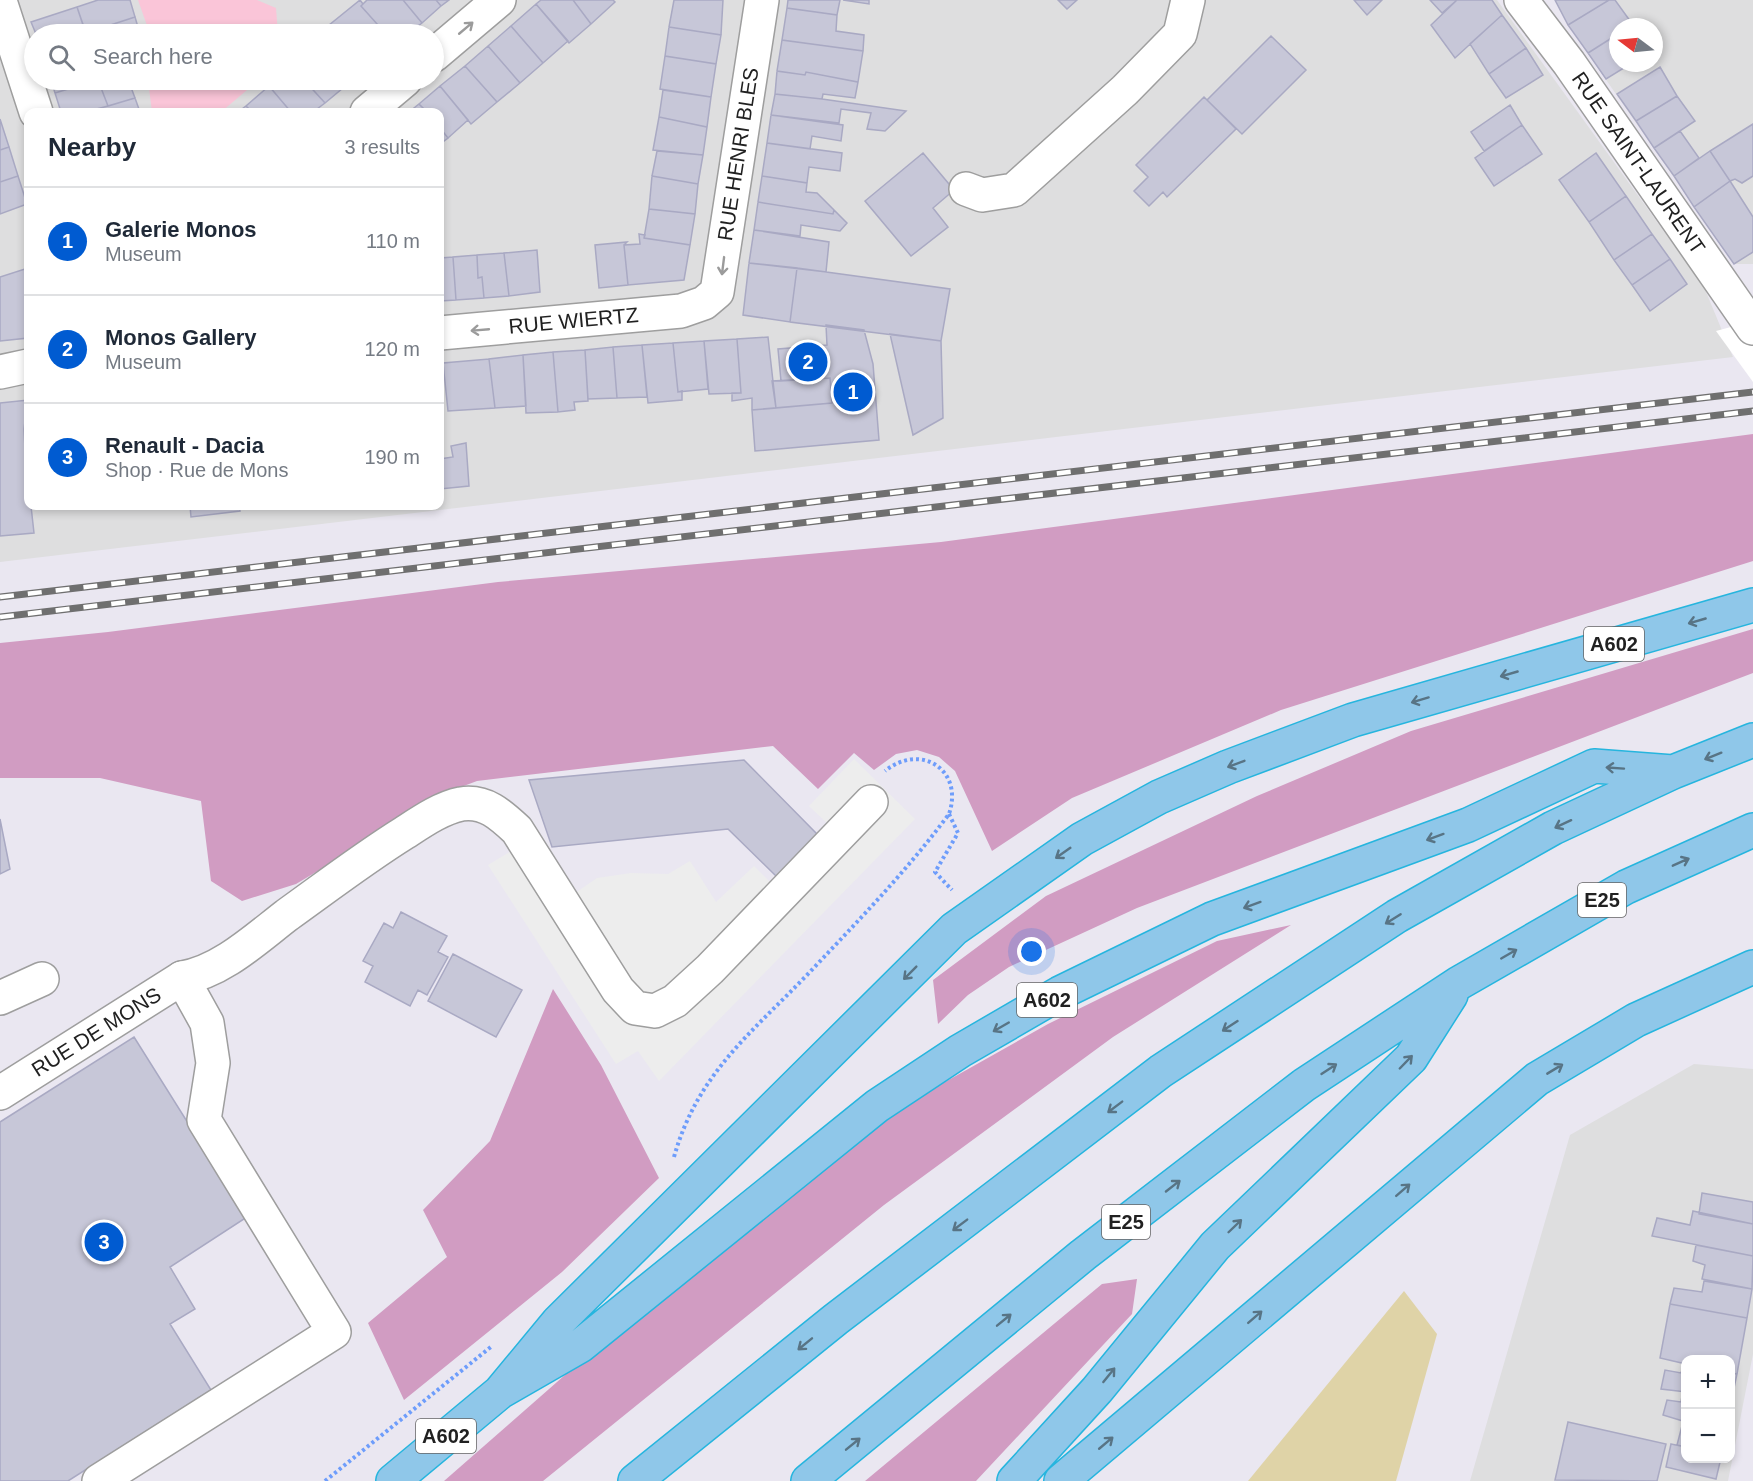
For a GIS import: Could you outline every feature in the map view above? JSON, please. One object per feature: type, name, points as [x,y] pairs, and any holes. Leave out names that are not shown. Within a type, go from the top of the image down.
[{"type":"highway","name":"A602","points":[[500,1392],[558,1322],[954,928],[1082,839],[1159,797],[1228,767],[1353,720],[1753,605]]},
{"type":"highway","points":[[635,1481],[836,1319],[1161,1071],[1397,916],[1553,828],[1673,772],[1753,740]]},
{"type":"highway","name":"A602","points":[[393,1481],[500,1392],[580,1346],[877,1106],[960,1051],[1060,993],[1212,919],[1468,825],[1594,766],[1673,772]]},
{"type":"highway","name":"E25","points":[[808,1481],[1083,1255],[1304,1085],[1459,983],[1626,886],[1753,830]]},
{"type":"highway","points":[[1061,1481],[1537,1079],[1636,1020],[1753,967]]},
{"type":"highway","points":[[1014,1481],[1097,1390],[1215,1246],[1411,1058],[1459,983]]},
{"type":"street","points":[[444,47],[499,0]]},
{"type":"street","name":"RUE HENRI BLES","points":[[705,303],[720,287],[762,0]]},
{"type":"street","points":[[966,189],[982,195],[1014,190],[1125,90],[1180,34],[1188,0]]},
{"type":"street","name":"RUE SAINT-LAURENT","points":[[1521,0],[1746,309]]},
{"type":"street","points":[[0,1],[24,75]]},
{"type":"street","points":[[29,90],[35,108]]},
{"type":"street","points":[[372,108],[393,90]]},
{"type":"street","name":"RUE WIERTZ","points":[[444,333],[681,311],[705,303]]},
{"type":"street","points":[[0,372],[24,367]]},
{"type":"street","name":"RUE DE MONS","points":[[3,1090],[182,978],[196,976],[247,945],[337,878],[413,827],[443,810],[462,804],[480,805],[498,811],[517,830],[618,990],[635,1008],[655,1011],[675,1001],[710,969],[871,802]]},
{"type":"street","points":[[99,1481],[334,1332],[204,1120],[213,1063],[207,1023],[182,978]]},
{"type":"street","points":[[0,998],[42,980]]},
{"type":"path","points":[[673,1159],[686,1118],[718,1067],[890,888],[949,814],[955,798],[944,770],[932,762],[917,759],[888,768],[876,779],[871,802]]},
{"type":"path","points":[[949,814],[958,833],[935,872],[959,897]]},
{"type":"path","points":[[325,1481],[496,1342]]},
{"type":"shaded area","points":[[0,0],[1497,0],[1704,287],[1733,357],[444,509],[444,108],[24,108],[24,510],[440,510],[0,562]]},
{"type":"shaded area","points":[[138,0],[257,0],[276,8],[277,24],[146,24]]},
{"type":"shaded area","points":[[1555,0],[1753,0],[1753,264],[1734,264],[1568,25]]},
{"type":"shaded area","points":[[149,90],[247,90],[226,108],[152,108]]},
{"type":"shaded area","points":[[1753,434],[1753,561],[1281,710],[1072,798],[992,851],[955,771],[939,757],[917,750],[896,754],[874,770],[854,753],[818,789],[773,746],[477,781],[453,790],[296,884],[242,901],[211,881],[201,801],[100,778],[0,778],[0,643],[108,632],[498,582],[941,542]]},
{"type":"shaded area","points":[[1753,629],[1753,673],[1137,908],[1009,967],[968,995],[938,1024],[933,980],[1046,896],[1257,796],[1411,731]]},
{"type":"shaded area","points":[[854,759],[915,819],[659,1081],[638,1051],[616,1064],[488,865],[513,850],[552,909],[597,878],[631,873],[668,874],[690,861],[716,902],[754,866],[792,904],[850,845],[809,806]]},
{"type":"shaded area","points":[[1291,925],[1113,1037],[884,1205],[543,1481],[444,1481],[606,1339],[913,1100],[1048,1024],[1217,941]]},
{"type":"shaded area","points":[[553,989],[601,1065],[659,1178],[562,1272],[404,1400],[368,1323],[447,1257],[423,1210],[490,1141]]},
{"type":"shaded area","points":[[1694,1064],[1753,1069],[1753,1354],[1735,1445],[1735,1355],[1681,1355],[1681,1463],[1732,1463],[1728,1481],[1470,1481],[1570,1135]]},
{"type":"shaded area","points":[[1137,1279],[1132,1314],[976,1481],[865,1481],[1102,1284]]},
{"type":"shaded area","points":[[1404,1291],[1437,1334],[1396,1481],[1248,1481]]},
{"type":"pier","points":[[1753,321],[1753,382],[1716,331]]},
{"type":"building","points":[[98,0],[130,0],[135,17],[114,24],[83,24],[77,7]]},
{"type":"building","points":[[360,0],[363,4],[361,6],[377,24],[330,24]]},
{"type":"building","points":[[367,0],[403,0],[422,23],[377,24],[361,6]]},
{"type":"building","points":[[403,0],[436,0],[441,6],[422,23]]},
{"type":"building","points":[[436,0],[449,0],[441,6]]},
{"type":"building","points":[[541,0],[573,0],[591,24],[569,43],[536,4]]},
{"type":"building","points":[[573,0],[613,0],[615,2],[591,24]]},
{"type":"building","points":[[674,0],[723,0],[721,35],[669,27]]},
{"type":"building","points":[[788,0],[840,0],[837,15],[787,8]]},
{"type":"building","points":[[843,0],[869,0],[869,4]]},
{"type":"building","points":[[1058,0],[1077,0],[1067,9]]},
{"type":"building","points":[[1354,0],[1382,0],[1367,15]]},
{"type":"building","points":[[1430,0],[1457,0],[1442,13]]},
{"type":"building","points":[[1457,0],[1492,0],[1502,15],[1455,58],[1431,25]]},
{"type":"building","points":[[1555,0],[1609,0],[1568,25]]},
{"type":"building","points":[[1609,0],[1615,0],[1628,18],[1609,18],[1609,40],[1588,53],[1568,25]]},
{"type":"building","points":[[536,4],[568,41],[543,63],[511,26]]},
{"type":"building","points":[[77,7],[83,24],[32,24],[31,22]]},
{"type":"building","points":[[787,8],[837,15],[836,31],[864,35],[863,51],[782,40]]},
{"type":"building","points":[[1502,15],[1526,48],[1489,74],[1470,44]]},
{"type":"building","points":[[135,17],[137,24],[114,24]]},
{"type":"building","points":[[511,26],[543,63],[520,83],[488,46]]},
{"type":"building","points":[[669,27],[721,35],[716,64],[665,56]]},
{"type":"building","points":[[1271,36],[1306,70],[1242,134],[1207,100]]},
{"type":"building","points":[[782,40],[863,51],[858,82],[806,72],[805,75],[777,71]]},
{"type":"building","points":[[1609,40],[1609,72],[1617,72],[1606,79],[1588,53]]},
{"type":"building","points":[[488,46],[520,83],[497,102],[465,66]]},
{"type":"building","points":[[1526,48],[1543,75],[1506,98],[1489,74]]},
{"type":"building","points":[[665,56],[716,64],[711,97],[660,89]]},
{"type":"building","points":[[465,66],[497,102],[471,124],[443,90],[444,83]]},
{"type":"building","points":[[777,71],[805,75],[806,72],[858,82],[855,98],[823,94],[822,99],[775,94]]},
{"type":"building","points":[[1652,72],[1663,72],[1677,96],[1636,121],[1617,94]]},
{"type":"building","points":[[65,90],[102,90],[108,106],[60,108],[55,93]]},
{"type":"building","points":[[102,90],[132,90],[135,98],[108,106]]},
{"type":"building","points":[[264,90],[272,90],[288,108],[248,108],[246,106]]},
{"type":"building","points":[[272,90],[313,90],[325,103],[318,108],[288,108]]},
{"type":"building","points":[[313,90],[341,90],[325,103]]},
{"type":"building","points":[[435,90],[443,90],[468,120],[448,138],[444,133],[444,108],[423,108],[419,104]]},
{"type":"building","points":[[663,90],[711,97],[707,127],[659,117]]},
{"type":"building","points":[[775,94],[906,111],[885,131],[867,129],[871,113],[841,109],[839,123],[771,115]]},
{"type":"building","points":[[1677,96],[1695,121],[1654,148],[1636,121]]},
{"type":"building","points":[[1204,97],[1236,129],[1167,197],[1163,192],[1149,206],[1134,191],[1148,177],[1136,165]]},
{"type":"building","points":[[135,98],[139,108],[100,108]]},
{"type":"building","points":[[1510,105],[1522,125],[1484,151],[1471,132]]},
{"type":"building","points":[[771,115],[843,125],[841,141],[812,136],[810,149],[767,143]]},
{"type":"building","points":[[659,117],[707,127],[703,155],[653,150]]},
{"type":"building","points":[[0,119],[9,147],[0,150]]},
{"type":"building","points":[[1753,124],[1753,176],[1742,183],[1735,179],[1730,181],[1710,151]]},
{"type":"building","points":[[1522,125],[1542,154],[1494,186],[1475,158]]},
{"type":"building","points":[[1680,131],[1699,158],[1674,176],[1654,148]]},
{"type":"building","points":[[767,143],[842,153],[840,171],[809,167],[807,183],[762,176]]},
{"type":"building","points":[[9,147],[18,176],[0,182],[0,150]]},
{"type":"building","points":[[657,151],[703,155],[698,184],[652,176]]},
{"type":"building","points":[[1710,151],[1730,181],[1694,207],[1674,176]]},
{"type":"building","points":[[923,153],[954,190],[933,208],[948,227],[911,256],[865,201]]},
{"type":"building","points":[[1596,153],[1626,196],[1589,222],[1559,180]]},
{"type":"building","points":[[18,176],[24,195],[24,205],[0,214],[0,182]]},
{"type":"building","points":[[652,176],[698,184],[695,214],[649,209]]},
{"type":"building","points":[[762,176],[807,183],[806,192],[817,193],[834,210],[833,214],[758,202]]},
{"type":"building","points":[[1730,181],[1753,217],[1753,252],[1734,264],[1694,207]]},
{"type":"building","points":[[1626,196],[1652,234],[1614,260],[1589,222]]},
{"type":"building","points":[[758,202],[833,214],[834,210],[847,223],[840,231],[801,225],[800,236],[754,230]]},
{"type":"building","points":[[649,209],[695,214],[690,245],[644,238]]},
{"type":"building","points":[[754,230],[829,242],[826,272],[749,263]]},
{"type":"building","points":[[639,234],[645,235],[644,238],[690,245],[684,280],[628,285],[624,245],[640,244]]},
{"type":"building","points":[[1652,234],[1670,259],[1632,285],[1614,260]]},
{"type":"building","points":[[627,242],[624,245],[628,285],[599,288],[595,245]]},
{"type":"building","points":[[537,250],[540,292],[509,296],[504,253]]},
{"type":"building","points":[[504,253],[509,296],[484,298],[482,277],[478,278],[477,255]]},
{"type":"building","points":[[477,255],[478,278],[482,277],[484,298],[456,300],[453,257]]},
{"type":"building","points":[[453,257],[456,300],[444,301],[444,258]]},
{"type":"building","points":[[1670,259],[1687,284],[1650,311],[1632,285]]},
{"type":"building","points":[[749,263],[797,268],[790,322],[743,315]]},
{"type":"building","points":[[797,268],[950,289],[941,341],[790,322]]},
{"type":"building","points":[[24,269],[24,338],[0,341],[0,277]]},
{"type":"building","points":[[826,325],[864,330],[873,364],[879,440],[755,451],[752,410],[832,403],[830,378],[781,381],[778,349],[827,345]]},
{"type":"building","points":[[890,334],[941,341],[943,418],[913,435]]},
{"type":"building","points":[[768,337],[776,408],[752,410],[752,398],[732,401],[732,393],[741,393],[737,339]]},
{"type":"building","points":[[737,339],[741,393],[709,394],[704,341]]},
{"type":"building","points":[[704,341],[708,389],[678,392],[673,343]]},
{"type":"building","points":[[673,343],[678,392],[682,391],[682,400],[648,403],[642,345]]},
{"type":"building","points":[[642,345],[647,397],[617,398],[613,347]]},
{"type":"building","points":[[613,347],[617,398],[588,399],[585,350]]},
{"type":"building","points":[[585,350],[588,401],[574,402],[575,410],[558,412],[553,352]]},
{"type":"building","points":[[553,352],[558,412],[526,413],[523,355]]},
{"type":"building","points":[[523,355],[526,406],[495,408],[489,359]]},
{"type":"building","points":[[489,359],[495,408],[448,411],[444,363]]},
{"type":"building","points":[[830,378],[832,403],[776,408],[772,381]]},
{"type":"building","points":[[24,400],[24,510],[31,510],[34,533],[0,536],[0,403]]},
{"type":"building","points":[[466,443],[469,486],[444,489],[444,458],[453,457],[451,446]]},
{"type":"building","points":[[190,510],[240,511],[191,517]]},
{"type":"building","points":[[744,760],[817,834],[777,877],[728,829],[552,847],[529,780]]},
{"type":"building","points":[[0,819],[10,869],[0,874]]},
{"type":"building","points":[[401,912],[447,936],[438,952],[448,957],[427,995],[418,990],[410,1006],[365,982],[373,966],[363,961],[384,923],[393,928]]},
{"type":"building","points":[[453,954],[522,990],[496,1037],[428,1001]]},
{"type":"building","points":[[134,1037],[247,1217],[170,1267],[195,1309],[170,1324],[211,1390],[68,1481],[0,1481],[0,1122]]},
{"type":"building","points":[[1702,1193],[1753,1202],[1753,1224],[1699,1214]]},
{"type":"building","points":[[1693,1211],[1753,1224],[1753,1256],[1652,1236],[1657,1218],[1690,1225]]},
{"type":"building","points":[[1696,1245],[1753,1256],[1752,1289],[1702,1279],[1705,1265],[1693,1261]]},
{"type":"building","points":[[1704,1281],[1752,1289],[1747,1318],[1670,1304],[1674,1288],[1702,1292]]},
{"type":"building","points":[[1670,1304],[1747,1318],[1737,1374],[1735,1374],[1735,1355],[1681,1355],[1681,1363],[1660,1358]]},
{"type":"building","points":[[1665,1370],[1681,1373],[1681,1391],[1661,1389]]},
{"type":"building","points":[[1667,1400],[1681,1402],[1681,1420],[1663,1415]]},
{"type":"building","points":[[1568,1422],[1666,1444],[1657,1481],[1555,1480]]},
{"type":"building","points":[[1681,1430],[1681,1446],[1677,1445]]},
{"type":"building","points":[[1671,1444],[1681,1446],[1681,1463],[1720,1463],[1716,1479],[1666,1467]]},
{"type":"railway","points":[[0,597],[1753,392]]},
{"type":"railway","points":[[0,617],[1753,411]]},
{"type":"place","name":"Monos Gallery","points":[[808,362]]},
{"type":"place","name":"Galerie Monos","points":[[853,392]]},
{"type":"place","name":"Renault - Dacia","points":[[104,1242]]}]
